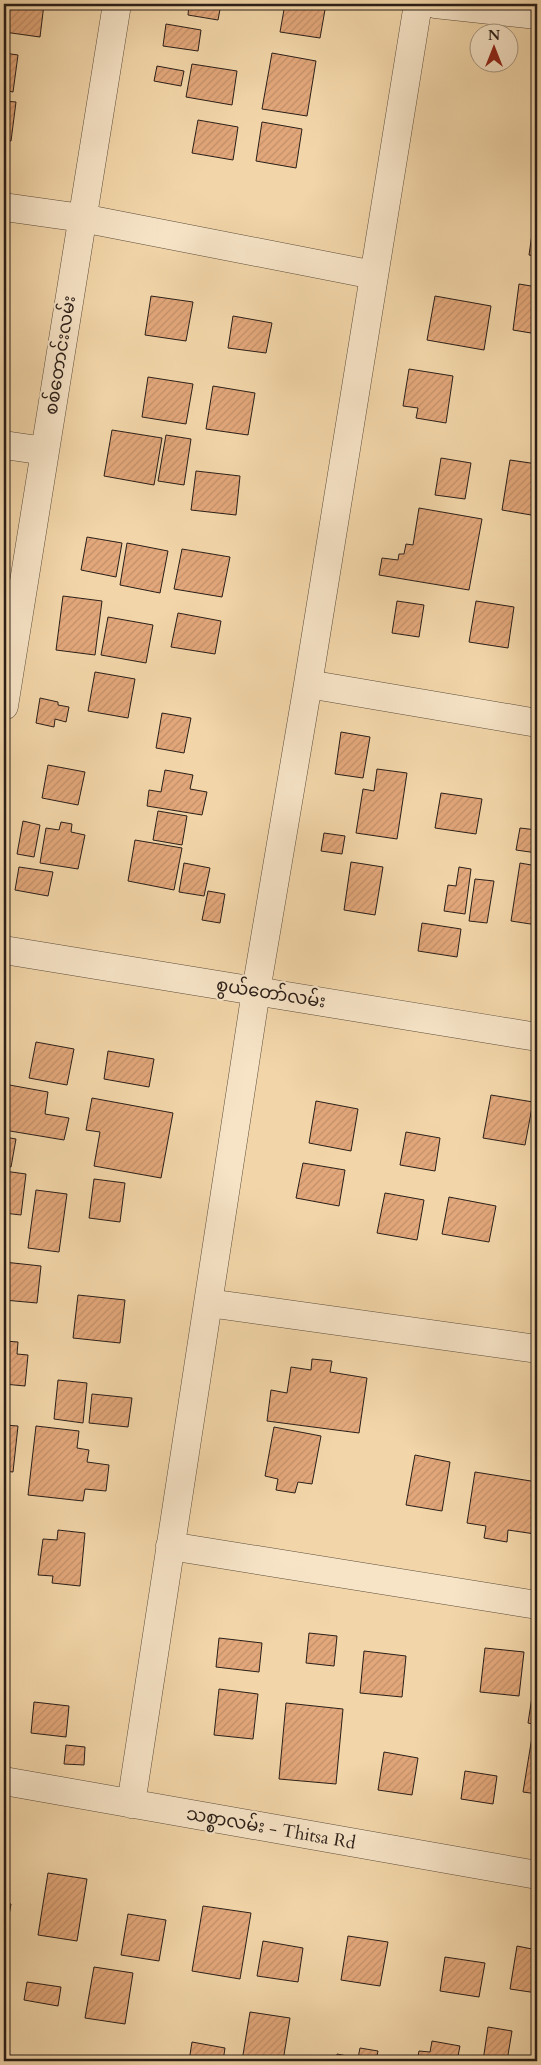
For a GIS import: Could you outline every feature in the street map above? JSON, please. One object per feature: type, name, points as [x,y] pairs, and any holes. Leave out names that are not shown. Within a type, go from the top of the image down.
[{"type":"street","name":"စစ်တောင်းလမ်း","points":[[4,706],[117,4]]},
{"type":"street","points":[[131,1804],[256,991],[308,684],[418,4]]},
{"type":"street","points":[[435,4],[537,15]]},
{"type":"street","points":[[4,206],[82,218],[374,275]]},
{"type":"street","points":[[4,445],[45,451]]},
{"type":"street","points":[[308,684],[537,723]]},
{"type":"street","name":"စွယ်တော်လမ်း","points":[[4,950],[537,1037]]},
{"type":"street","points":[[208,1303],[537,1349]]},
{"type":"street","points":[[170,1546],[537,1605]]},
{"type":"street","name":"သစ္စာလမ်း - Thitsa Rd","points":[[4,1781],[537,1875]]},
{"type":"building","points":[[4,4],[44,4],[40,37],[4,32]]},
{"type":"building","points":[[189,4],[221,4],[218,20],[188,15]]},
{"type":"building","points":[[285,4],[326,4],[320,38],[280,32]]},
{"type":"building","points":[[166,24],[201,30],[198,51],[163,46]]},
{"type":"building","points":[[4,53],[18,55],[13,92],[4,90]]},
{"type":"building","points":[[272,53],[316,61],[307,116],[262,109]]},
{"type":"building","points":[[192,64],[237,71],[232,105],[186,97]]},
{"type":"building","points":[[157,66],[184,71],[181,86],[154,81]]},
{"type":"building","points":[[4,101],[16,102],[11,141],[4,140]]},
{"type":"building","points":[[198,120],[238,127],[233,160],[192,153]]},
{"type":"building","points":[[262,122],[302,129],[296,168],[256,161]]},
{"type":"building","points":[[537,199],[537,257],[529,255]]},
{"type":"building","points":[[519,284],[537,287],[537,334],[513,330]]},
{"type":"building","points":[[151,296],[193,302],[186,341],[145,335]]},
{"type":"building","points":[[435,296],[491,306],[484,350],[427,340]]},
{"type":"building","points":[[233,316],[272,323],[266,353],[228,348]]},
{"type":"building","points":[[409,369],[453,376],[446,423],[416,418],[418,408],[403,406]]},
{"type":"building","points":[[148,377],[193,384],[186,424],[142,417]]},
{"type":"building","points":[[213,386],[255,393],[248,435],[206,429]]},
{"type":"building","points":[[112,430],[162,438],[154,485],[104,476]]},
{"type":"building","points":[[166,435],[191,439],[184,485],[158,481]]},
{"type":"building","points":[[441,458],[471,463],[465,499],[435,495]]},
{"type":"building","points":[[510,460],[537,464],[537,516],[502,510]]},
{"type":"building","points":[[196,471],[240,476],[236,515],[191,510]]},
{"type":"building","points":[[419,508],[482,519],[469,590],[379,575],[382,558],[398,560],[399,554],[404,554],[406,544],[413,545]]},
{"type":"building","points":[[87,537],[122,543],[116,577],[81,570]]},
{"type":"building","points":[[127,543],[168,551],[160,593],[120,585]]},
{"type":"building","points":[[182,549],[230,557],[222,597],[174,589]]},
{"type":"building","points":[[63,596],[102,601],[95,655],[56,650]]},
{"type":"building","points":[[397,601],[424,605],[419,637],[392,633]]},
{"type":"building","points":[[476,601],[514,607],[508,648],[469,642]]},
{"type":"building","points":[[178,613],[221,621],[215,654],[171,647]]},
{"type":"building","points":[[108,617],[153,625],[146,663],[101,655]]},
{"type":"building","points":[[95,672],[135,679],[128,718],[88,711]]},
{"type":"building","points":[[40,698],[58,702],[58,705],[69,707],[66,722],[55,719],[54,727],[36,723]]},
{"type":"building","points":[[162,713],[191,718],[184,753],[156,748]]},
{"type":"building","points":[[341,732],[370,737],[363,778],[335,774]]},
{"type":"building","points":[[48,765],[85,772],[78,805],[42,798]]},
{"type":"building","points":[[377,769],[407,773],[397,839],[356,833],[363,789],[374,791]]},
{"type":"building","points":[[165,770],[193,775],[190,789],[207,792],[202,815],[147,806],[149,790],[161,792]]},
{"type":"building","points":[[441,793],[482,799],[476,834],[435,828]]},
{"type":"building","points":[[158,811],[187,816],[182,845],[153,840]]},
{"type":"building","points":[[23,821],[40,825],[34,857],[17,854]]},
{"type":"building","points":[[61,822],[72,824],[71,832],[85,835],[78,869],[40,863],[46,828],[59,830]]},
{"type":"building","points":[[520,828],[537,830],[537,853],[516,850]]},
{"type":"building","points":[[324,833],[345,836],[342,854],[321,851]]},
{"type":"building","points":[[135,840],[182,848],[174,890],[128,881]]},
{"type":"building","points":[[351,862],[383,867],[375,915],[344,910]]},
{"type":"building","points":[[184,863],[210,868],[204,896],[179,892]]},
{"type":"building","points":[[520,863],[537,866],[537,925],[511,921]]},
{"type":"building","points":[[19,867],[53,872],[48,896],[15,890]]},
{"type":"building","points":[[459,867],[471,869],[465,914],[444,911],[448,885],[456,886]]},
{"type":"building","points":[[475,879],[494,881],[487,923],[469,921]]},
{"type":"building","points":[[208,891],[225,894],[220,923],[202,920]]},
{"type":"building","points":[[422,923],[461,929],[457,957],[418,951]]},
{"type":"building","points":[[36,1042],[74,1049],[67,1085],[29,1078]]},
{"type":"building","points":[[108,1051],[154,1059],[149,1087],[104,1079]]},
{"type":"building","points":[[4,1084],[48,1092],[45,1114],[69,1118],[64,1140],[4,1130]]},
{"type":"building","points":[[491,1095],[533,1102],[525,1145],[483,1138]]},
{"type":"building","points":[[92,1098],[173,1113],[161,1178],[94,1166],[100,1132],[86,1130]]},
{"type":"building","points":[[316,1101],[358,1109],[351,1151],[309,1143]]},
{"type":"building","points":[[406,1132],[440,1138],[435,1171],[400,1165]]},
{"type":"building","points":[[4,1137],[16,1139],[11,1167],[4,1166]]},
{"type":"building","points":[[303,1163],[345,1170],[339,1206],[296,1198]]},
{"type":"building","points":[[4,1171],[26,1174],[21,1215],[4,1213]]},
{"type":"building","points":[[94,1179],[125,1183],[120,1222],[89,1218]]},
{"type":"building","points":[[36,1190],[67,1194],[59,1252],[28,1248]]},
{"type":"building","points":[[385,1193],[424,1200],[417,1240],[377,1233]]},
{"type":"building","points":[[449,1197],[496,1206],[489,1242],[442,1234]]},
{"type":"building","points":[[4,1262],[41,1266],[37,1303],[4,1300]]},
{"type":"building","points":[[78,1295],[125,1300],[120,1343],[73,1338]]},
{"type":"building","points":[[4,1341],[18,1342],[17,1354],[28,1355],[25,1386],[4,1384]]},
{"type":"building","points":[[312,1359],[332,1361],[330,1372],[367,1378],[359,1433],[267,1421],[271,1390],[287,1393],[291,1367],[311,1370]]},
{"type":"building","points":[[58,1380],[87,1383],[83,1423],[54,1419]]},
{"type":"building","points":[[92,1394],[132,1398],[128,1427],[89,1423]]},
{"type":"building","points":[[4,1425],[18,1426],[13,1472],[4,1471]]},
{"type":"building","points":[[36,1426],[79,1431],[77,1448],[89,1450],[87,1462],[109,1465],[106,1491],[85,1489],[83,1501],[28,1495]]},
{"type":"building","points":[[274,1427],[321,1436],[312,1484],[298,1482],[295,1493],[276,1490],[278,1479],[265,1476]]},
{"type":"building","points":[[415,1455],[450,1462],[442,1511],[406,1505]]},
{"type":"building","points":[[475,1472],[537,1482],[535,1534],[508,1530],[507,1542],[484,1538],[486,1526],[467,1523]]},
{"type":"building","points":[[58,1530],[85,1533],[80,1586],[52,1583],[53,1576],[38,1575],[43,1539],[57,1540]]},
{"type":"building","points":[[309,1633],[337,1636],[334,1666],[306,1663]]},
{"type":"building","points":[[219,1638],[262,1643],[259,1672],[216,1667]]},
{"type":"building","points":[[485,1648],[524,1652],[519,1696],[480,1692]]},
{"type":"building","points":[[364,1651],[406,1656],[402,1697],[360,1693]]},
{"type":"building","points":[[537,1664],[537,1725],[528,1723]]},
{"type":"building","points":[[219,1689],[258,1694],[253,1739],[214,1735]]},
{"type":"building","points":[[34,1702],[69,1706],[66,1737],[31,1733]]},
{"type":"building","points":[[286,1703],[343,1709],[336,1784],[279,1779]]},
{"type":"building","points":[[532,1737],[537,1737],[537,1794],[523,1792]]},
{"type":"building","points":[[66,1745],[85,1747],[84,1765],[64,1764]]},
{"type":"building","points":[[384,1752],[418,1758],[412,1795],[378,1790]]},
{"type":"building","points":[[465,1771],[497,1776],[493,1804],[461,1799]]},
{"type":"building","points":[[48,1873],[87,1879],[77,1941],[38,1935]]},
{"type":"building","points":[[4,1903],[11,1904],[5,1939],[4,1939]]},
{"type":"building","points":[[203,1906],[251,1913],[240,1979],[192,1971]]},
{"type":"building","points":[[128,1914],[166,1920],[159,1961],[121,1955]]},
{"type":"building","points":[[348,1936],[388,1942],[380,1986],[341,1980]]},
{"type":"building","points":[[263,1941],[303,1948],[298,1982],[257,1976]]},
{"type":"building","points":[[517,1946],[537,1950],[537,1993],[510,1989]]},
{"type":"building","points":[[445,1957],[485,1963],[479,1997],[440,1991]]},
{"type":"building","points":[[94,1967],[133,1973],[125,2024],[85,2018]]},
{"type":"building","points":[[27,1982],[61,1987],[58,2006],[24,2000]]},
{"type":"building","points":[[250,2012],[290,2018],[283,2061],[242,2061]]},
{"type":"building","points":[[488,2027],[512,2031],[507,2061],[483,2061]]},
{"type":"building","points":[[432,2041],[460,2046],[457,2061],[417,2061],[419,2051],[430,2052]]},
{"type":"building","points":[[192,2042],[225,2048],[223,2061],[189,2061]]},
{"type":"building","points":[[360,2048],[378,2051],[376,2061],[336,2061],[337,2054],[358,2058]]}]
